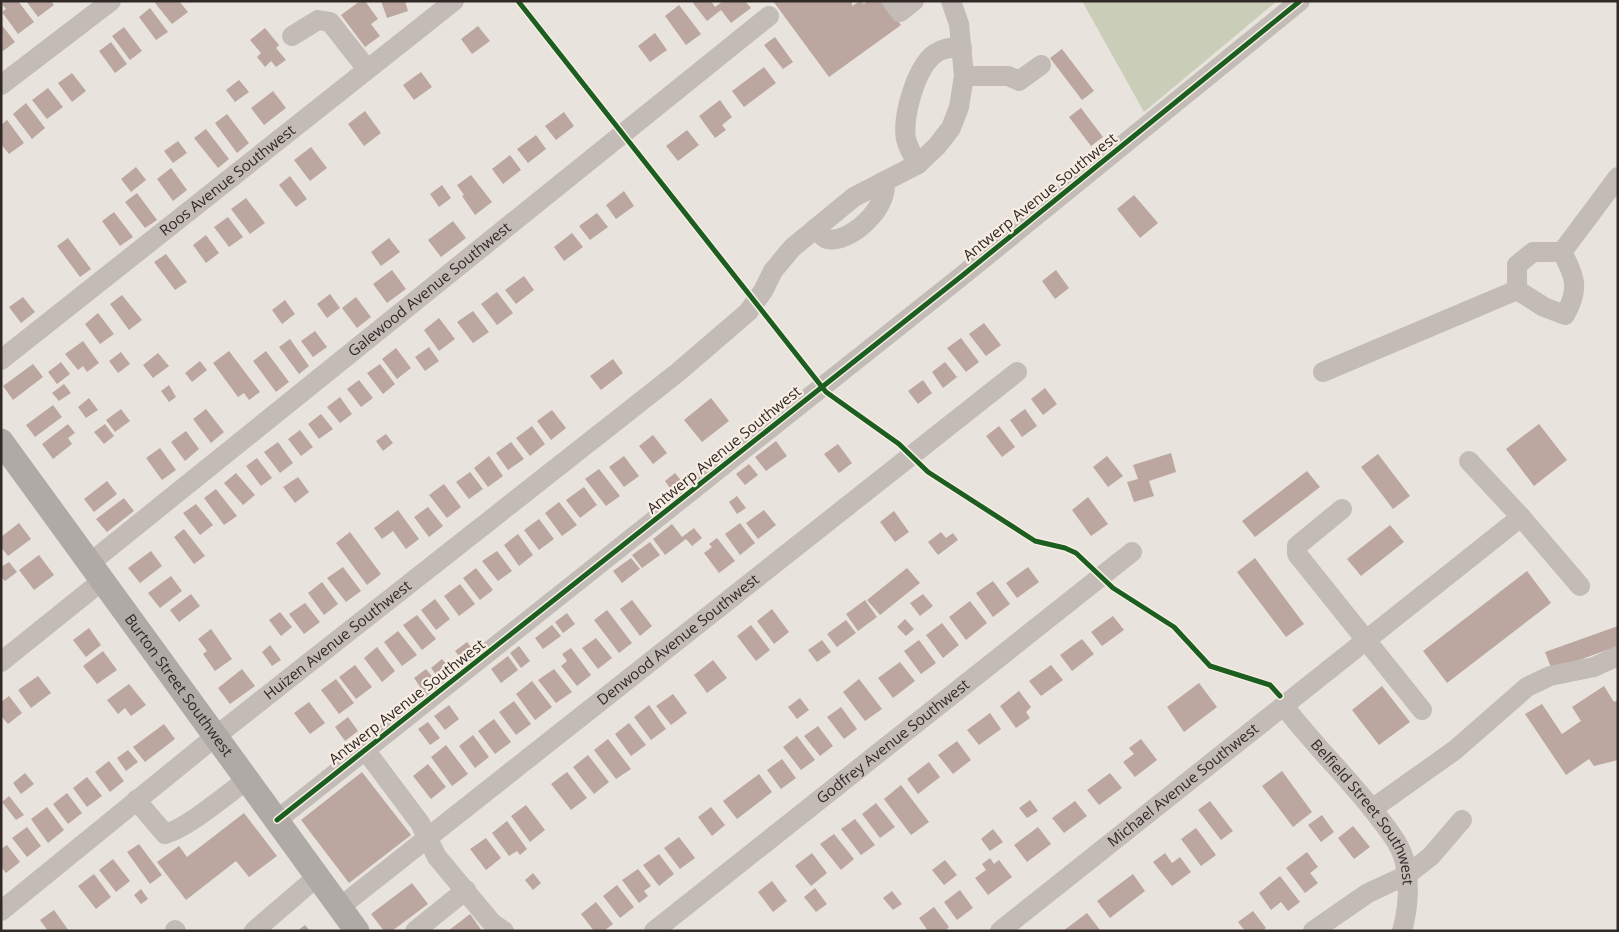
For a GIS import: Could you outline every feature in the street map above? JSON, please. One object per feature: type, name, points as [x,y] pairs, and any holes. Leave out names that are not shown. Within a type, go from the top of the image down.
[{"type":"main road","name":"Burton Street Southwest","points":[[1,441],[357,931]]},
{"type":"street","points":[[1,85],[111,1]]},
{"type":"street","name":"Roos Avenue Southwest","points":[[1,360],[454,1]]},
{"type":"street","points":[[892,1],[900,12],[914,1]]},
{"type":"street","name":"Huizen Avenue Southwest","points":[[1,910],[216,736],[676,373],[748,312],[781,260],[816,228],[854,197],[918,164],[937,146],[951,128],[959,107],[964,76],[960,24],[951,1]]},
{"type":"street","name":"Antwerp Avenue Southwest","points":[[277,820],[963,275],[1300,1]]},
{"type":"street","name":"Galewood Avenue Southwest","points":[[1,662],[96,572],[769,16]]},
{"type":"street","points":[[292,36],[318,20],[330,22],[366,69]]},
{"type":"street","points":[[918,164],[907,145],[905,128],[917,79],[924,65],[936,53],[949,48],[962,47]]},
{"type":"street","points":[[964,76],[1008,76],[1020,81],[1041,65]]},
{"type":"street","points":[[1562,252],[1618,177]]},
{"type":"street","points":[[1517,290],[1518,265],[1534,252],[1562,252]]},
{"type":"street","points":[[1517,290],[1544,307],[1565,315],[1574,300],[1574,274],[1562,252]]},
{"type":"street","points":[[1324,372],[1517,290]]},
{"type":"street","name":"Denwood Avenue Southwest","points":[[340,907],[1018,372]]},
{"type":"street","points":[[1469,461],[1521,517],[1580,586]]},
{"type":"street","points":[[1342,509],[1297,546],[1297,554],[1422,710]]},
{"type":"street","name":"Michael Avenue Southwest","points":[[1000,931],[1284,706],[1365,639],[1521,517]]},
{"type":"street","name":"Godfrey Avenue Southwest","points":[[654,931],[1132,552]]},
{"type":"street","points":[[1372,808],[1456,750],[1528,687],[1550,676],[1594,667],[1618,656]]},
{"type":"street","name":"Belfield Street Southwest","points":[[1284,706],[1372,808],[1397,843],[1405,862],[1407,875],[1407,914],[1402,931]]},
{"type":"street","points":[[366,751],[420,823],[437,857],[492,923],[504,931]]},
{"type":"street","points":[[136,800],[165,834],[190,820],[248,779]]},
{"type":"street","points":[[1313,931],[1368,893],[1407,875],[1431,856],[1462,820]]},
{"type":"street","points":[[254,931],[318,876]]},
{"type":"street","points":[[415,931],[466,890]]},
{"type":"green space","points":[[1082,1],[1277,1],[1144,112]]},
{"type":"building","points":[[5,1],[18,1],[34,22],[18,34],[2,12],[6,9],[2,4]]},
{"type":"building","points":[[26,1],[51,1],[54,5],[38,17]]},
{"type":"building","points":[[157,1],[179,1],[188,12],[172,24],[155,3]]},
{"type":"building","points":[[360,1],[365,1],[378,19],[371,24],[380,36],[365,47],[341,15]]},
{"type":"building","points":[[381,1],[405,1],[408,11],[387,18]]},
{"type":"building","points":[[695,1],[711,1],[715,7],[723,1],[745,1],[751,8],[731,23],[721,10],[707,21],[693,3]]},
{"type":"building","points":[[773,1],[852,1],[852,6],[860,1],[864,4],[867,1],[883,1],[901,25],[829,77]]},
{"type":"building","points":[[679,5],[701,34],[686,45],[665,16]]},
{"type":"building","points":[[150,8],[168,32],[156,40],[139,17]]},
{"type":"building","points":[[1,24],[15,42],[3,51],[1,49]]},
{"type":"building","points":[[478,26],[490,41],[472,54],[461,39]]},
{"type":"building","points":[[124,27],[142,51],[130,60],[112,36]]},
{"type":"building","points":[[265,28],[279,45],[276,48],[286,60],[276,67],[271,61],[265,67],[257,57],[261,53],[250,40]]},
{"type":"building","points":[[655,33],[667,50],[650,62],[638,46]]},
{"type":"building","points":[[775,37],[793,62],[783,69],[764,45]]},
{"type":"building","points":[[111,42],[127,64],[115,73],[99,51]]},
{"type":"building","points":[[1062,49],[1094,91],[1082,100],[1050,58]]},
{"type":"building","points":[[764,67],[776,83],[744,107],[732,91]]},
{"type":"building","points":[[421,72],[432,87],[414,100],[403,85]]},
{"type":"building","points":[[72,73],[86,91],[72,102],[58,83]]},
{"type":"building","points":[[239,80],[249,92],[235,102],[226,90]]},
{"type":"building","points":[[48,88],[63,107],[47,119],[32,100]]},
{"type":"building","points":[[273,91],[286,108],[264,125],[251,108]]},
{"type":"building","points":[[720,100],[732,117],[722,125],[726,130],[715,138],[699,116]]},
{"type":"building","points":[[26,103],[45,128],[32,139],[13,114]]},
{"type":"building","points":[[1081,108],[1103,137],[1091,146],[1069,117]]},
{"type":"building","points":[[365,111],[381,133],[364,146],[348,124]]},
{"type":"building","points":[[564,112],[574,126],[556,140],[545,126]]},
{"type":"building","points":[[227,114],[249,143],[237,153],[215,123]]},
{"type":"building","points":[[7,120],[24,143],[9,154],[1,144],[1,125]]},
{"type":"building","points":[[206,129],[229,159],[218,168],[194,138]]},
{"type":"building","points":[[687,130],[699,145],[678,161],[666,146]]},
{"type":"building","points":[[536,135],[546,149],[528,163],[517,149]]},
{"type":"building","points":[[178,141],[187,153],[173,163],[164,151]]},
{"type":"building","points":[[311,147],[327,168],[310,181],[294,160]]},
{"type":"building","points":[[510,155],[521,170],[503,184],[492,169]]},
{"type":"building","points":[[136,167],[146,180],[131,192],[121,179]]},
{"type":"building","points":[[171,168],[187,190],[173,201],[157,179]]},
{"type":"building","points":[[471,175],[492,202],[475,215],[457,185]]},
{"type":"building","points":[[290,176],[307,199],[296,207],[279,185]]},
{"type":"building","points":[[442,185],[451,198],[439,207],[430,194]]},
{"type":"building","points":[[624,191],[634,206],[616,219],[606,205]]},
{"type":"building","points":[[137,193],[157,220],[145,228],[125,202]]},
{"type":"building","points":[[1134,195],[1158,223],[1140,238],[1117,209]]},
{"type":"building","points":[[246,198],[265,223],[250,234],[231,209]]},
{"type":"building","points":[[114,212],[133,237],[120,246],[102,221]]},
{"type":"building","points":[[597,213],[608,227],[590,240],[579,226]]},
{"type":"building","points":[[228,217],[243,237],[229,247],[214,227]]},
{"type":"building","points":[[453,221],[466,238],[441,257],[428,240]]},
{"type":"building","points":[[572,233],[583,247],[564,261],[554,247]]},
{"type":"building","points":[[206,235],[219,253],[206,263],[193,245]]},
{"type":"building","points":[[68,238],[91,269],[80,277],[57,246]]},
{"type":"building","points":[[389,238],[400,252],[381,266],[371,252]]},
{"type":"building","points":[[166,254],[187,282],[175,290],[154,262]]},
{"type":"building","points":[[392,270],[406,289],[387,303],[373,284]]},
{"type":"building","points":[[1056,270],[1069,288],[1055,299],[1042,281]]},
{"type":"building","points":[[524,276],[534,290],[516,304],[505,290]]},
{"type":"building","points":[[497,292],[513,313],[497,325],[481,304]]},
{"type":"building","points":[[330,294],[340,308],[327,318],[317,304]]},
{"type":"building","points":[[122,295],[142,320],[129,330],[110,304]]},
{"type":"building","points":[[23,297],[35,312],[21,323],[9,307]]},
{"type":"building","points":[[356,297],[371,317],[357,328],[342,308]]},
{"type":"building","points":[[285,300],[295,314],[282,324],[272,310]]},
{"type":"building","points":[[473,311],[489,332],[473,343],[457,322]]},
{"type":"building","points":[[98,313],[114,334],[100,344],[85,324]]},
{"type":"building","points":[[439,318],[455,339],[439,351],[424,330]]},
{"type":"building","points":[[984,323],[1001,345],[986,356],[969,334]]},
{"type":"building","points":[[315,331],[327,347],[313,357],[301,341]]},
{"type":"building","points":[[961,338],[979,362],[966,372],[947,348]]},
{"type":"building","points":[[290,339],[309,366],[299,374],[279,347]]},
{"type":"building","points":[[83,341],[99,363],[87,372],[83,366],[78,370],[65,354]]},
{"type":"building","points":[[429,347],[439,361],[425,371],[415,357]]},
{"type":"building","points":[[396,348],[411,368],[397,379],[382,359]]},
{"type":"building","points":[[229,351],[260,392],[249,400],[244,393],[238,397],[213,363]]},
{"type":"building","points":[[266,351],[289,382],[276,392],[253,361]]},
{"type":"building","points":[[121,352],[130,364],[118,373],[109,361]]},
{"type":"building","points":[[158,353],[169,366],[153,378],[143,365]]},
{"type":"building","points":[[613,359],[623,373],[601,390],[590,376]]},
{"type":"building","points":[[200,361],[207,370],[192,382],[185,373]]},
{"type":"building","points":[[61,362],[70,374],[57,384],[48,372]]},
{"type":"building","points":[[945,362],[957,377],[943,388],[932,372]]},
{"type":"building","points":[[33,364],[43,377],[13,400],[3,386]]},
{"type":"building","points":[[380,364],[395,384],[383,394],[367,373]]},
{"type":"building","points":[[359,380],[373,398],[361,407],[347,389]]},
{"type":"building","points":[[923,380],[932,393],[918,404],[908,391]]},
{"type":"building","points":[[64,384],[71,393],[59,401],[52,393]]},
{"type":"building","points":[[169,385],[176,397],[169,402],[161,391]]},
{"type":"building","points":[[1045,388],[1057,404],[1043,415],[1031,399]]},
{"type":"building","points":[[340,397],[352,414],[340,423],[327,407]]},
{"type":"building","points":[[89,398],[98,410],[86,418],[78,407]]},
{"type":"building","points":[[711,398],[729,421],[702,442],[684,420]]},
{"type":"building","points":[[53,405],[62,417],[35,437],[26,425]]},
{"type":"building","points":[[121,409],[130,421],[115,432],[106,420]]},
{"type":"building","points":[[206,409],[224,432],[211,443],[193,419]]},
{"type":"building","points":[[1025,409],[1037,426],[1022,437],[1010,420]]},
{"type":"building","points":[[552,410],[566,428],[551,440],[537,421]]},
{"type":"building","points":[[321,414],[333,429],[319,439],[308,424]]},
{"type":"building","points":[[68,424],[75,433],[68,438],[72,444],[53,459],[42,444]]},
{"type":"building","points":[[105,424],[114,436],[104,444],[94,432]]},
{"type":"building","points":[[1539,424],[1567,460],[1534,486],[1506,449]]},
{"type":"building","points":[[532,426],[545,444],[530,456],[516,438]]},
{"type":"building","points":[[999,426],[1015,447],[1002,457],[986,436]]},
{"type":"building","points":[[300,430],[313,447],[301,456],[288,439]]},
{"type":"building","points":[[186,431],[199,449],[185,461],[171,442]]},
{"type":"building","points":[[386,434],[393,443],[383,451],[376,441]]},
{"type":"building","points":[[653,435],[667,453],[653,464],[639,446]]},
{"type":"building","points":[[776,441],[787,456],[766,471],[755,457]]},
{"type":"building","points":[[278,442],[293,463],[280,473],[264,452]]},
{"type":"building","points":[[511,442],[524,459],[508,470],[496,453]]},
{"type":"building","points":[[838,444],[852,463],[839,473],[824,454]]},
{"type":"building","points":[[160,448],[176,470],[162,480],[146,458]]},
{"type":"building","points":[[1171,453],[1176,472],[1149,481],[1154,496],[1134,502],[1127,482],[1138,479],[1133,465]]},
{"type":"building","points":[[1378,454],[1410,496],[1393,509],[1361,467]]},
{"type":"building","points":[[489,456],[503,476],[488,487],[474,468]]},
{"type":"building","points":[[624,456],[639,476],[624,487],[609,467]]},
{"type":"building","points":[[1107,456],[1123,476],[1108,487],[1093,467]]},
{"type":"building","points":[[257,458],[272,478],[261,486],[246,466]]},
{"type":"building","points":[[749,464],[758,475],[745,485],[736,474]]},
{"type":"building","points":[[599,469],[620,496],[606,506],[585,479]]},
{"type":"building","points":[[1307,471],[1320,487],[1255,537],[1242,521]]},
{"type":"building","points":[[470,472],[483,489],[469,499],[456,482]]},
{"type":"building","points":[[236,473],[255,495],[243,505],[224,483]]},
{"type":"building","points":[[675,473],[683,483],[672,491],[665,481]]},
{"type":"building","points":[[298,477],[309,492],[295,503],[283,487]]},
{"type":"building","points":[[107,481],[117,494],[94,512],[84,499]]},
{"type":"building","points":[[444,484],[461,507],[447,518],[429,495]]},
{"type":"building","points":[[584,487],[597,505],[580,518],[566,500]]},
{"type":"building","points":[[216,489],[237,516],[224,525],[204,498]]},
{"type":"building","points":[[737,496],[746,508],[737,514],[729,502]]},
{"type":"building","points":[[1088,497],[1108,524],[1091,536],[1072,510]]},
{"type":"building","points":[[124,498],[134,511],[107,532],[96,519]]},
{"type":"building","points":[[559,502],[577,525],[562,536],[545,513]]},
{"type":"building","points":[[196,504],[213,525],[200,535],[183,513]]},
{"type":"building","points":[[428,507],[443,526],[429,537],[414,517]]},
{"type":"building","points":[[398,510],[419,539],[406,549],[393,531],[382,539],[374,528]]},
{"type":"building","points":[[764,510],[776,525],[758,539],[746,523]]},
{"type":"building","points":[[894,511],[909,532],[895,542],[880,522]]},
{"type":"building","points":[[539,519],[554,539],[539,550],[524,530]]},
{"type":"building","points":[[19,523],[31,539],[8,556],[1,547],[1,537]]},
{"type":"building","points":[[740,523],[755,543],[740,555],[725,534]]},
{"type":"building","points":[[672,524],[682,537],[694,528],[702,538],[692,546],[686,539],[665,555],[653,539]]},
{"type":"building","points":[[1390,525],[1404,542],[1361,576],[1347,559]]},
{"type":"building","points":[[184,529],[205,556],[194,564],[174,537]]},
{"type":"building","points":[[350,532],[381,574],[367,585],[336,543]]},
{"type":"building","points":[[941,532],[946,538],[953,533],[958,540],[938,555],[928,542]]},
{"type":"building","points":[[518,534],[533,555],[519,566],[504,545]]},
{"type":"building","points":[[717,538],[735,561],[719,573],[704,553],[712,547],[709,544]]},
{"type":"building","points":[[650,542],[660,555],[642,568],[632,555]]},
{"type":"building","points":[[151,551],[162,566],[140,583],[128,568]]},
{"type":"building","points":[[497,551],[512,571],[498,581],[482,561]]},
{"type":"building","points":[[39,555],[54,575],[34,590],[19,570]]},
{"type":"building","points":[[631,558],[640,569],[622,583],[613,571]]},
{"type":"building","points":[[1255,558],[1304,624],[1286,637],[1237,572]]},
{"type":"building","points":[[9,562],[17,572],[5,581],[1,577],[1,567]]},
{"type":"building","points":[[343,567],[361,591],[346,602],[327,578]]},
{"type":"building","points":[[1028,567],[1039,582],[1017,598],[1006,583]]},
{"type":"building","points":[[476,568],[493,590],[480,600],[463,578]]},
{"type":"building","points":[[907,568],[920,583],[880,615],[867,600]]},
{"type":"building","points":[[1527,571],[1551,603],[1447,683],[1423,651]]},
{"type":"building","points":[[171,576],[182,591],[160,608],[148,593]]},
{"type":"building","points":[[993,581],[1010,604],[993,617],[976,593]]},
{"type":"building","points":[[322,582],[338,604],[324,615],[308,593]]},
{"type":"building","points":[[460,584],[475,604],[459,616],[444,596]]},
{"type":"building","points":[[191,594],[200,606],[179,622],[170,610]]},
{"type":"building","points":[[923,594],[933,606],[920,616],[910,603]]},
{"type":"building","points":[[435,599],[450,619],[436,630],[421,610]]},
{"type":"building","points":[[632,600],[652,626],[640,636],[620,609]]},
{"type":"building","points":[[865,600],[877,617],[858,631],[846,614]]},
{"type":"building","points":[[970,601],[987,623],[966,640],[949,617]]},
{"type":"building","points":[[305,603],[320,622],[304,634],[289,614]]},
{"type":"building","points":[[772,609],[789,632],[774,644],[757,621]]},
{"type":"building","points":[[607,610],[632,643],[619,653],[594,620]]},
{"type":"building","points":[[280,612],[292,627],[281,636],[269,620]]},
{"type":"building","points":[[567,613],[575,624],[563,633],[555,622]]},
{"type":"building","points":[[417,615],[436,639],[422,650],[403,625]]},
{"type":"building","points":[[1113,616],[1124,630],[1102,646],[1091,632]]},
{"type":"building","points":[[905,619],[914,629],[906,636],[897,627]]},
{"type":"building","points":[[846,620],[856,633],[837,647],[827,634]]},
{"type":"building","points":[[942,623],[959,645],[943,658],[926,635]]},
{"type":"building","points":[[552,625],[561,636],[543,649],[535,638]]},
{"type":"building","points":[[751,625],[770,650],[756,661],[737,636]]},
{"type":"building","points":[[1618,626],[1618,646],[1552,670],[1545,652]]},
{"type":"building","points":[[89,628],[101,645],[86,657],[73,640]]},
{"type":"building","points":[[211,629],[232,659],[215,671],[203,654],[207,651],[198,639]]},
{"type":"building","points":[[398,631],[417,655],[402,666],[384,642]]},
{"type":"building","points":[[596,638],[612,658],[598,669],[582,648]]},
{"type":"building","points":[[1082,639],[1094,654],[1072,671],[1060,655]]},
{"type":"building","points":[[822,640],[831,652],[817,662],[808,650]]},
{"type":"building","points":[[919,640],[936,663],[921,674],[904,651]]},
{"type":"building","points":[[467,642],[474,651],[462,660],[455,651]]},
{"type":"building","points":[[270,645],[281,660],[272,666],[262,652]]},
{"type":"building","points":[[519,646],[530,661],[521,668],[510,653]]},
{"type":"building","points":[[377,647],[395,671],[382,682],[364,658]]},
{"type":"building","points":[[571,648],[591,675],[577,686],[561,666],[567,661],[562,654]]},
{"type":"building","points":[[103,651],[117,670],[97,684],[83,666]]},
{"type":"building","points":[[508,656],[518,670],[501,683],[491,669]]},
{"type":"building","points":[[442,659],[452,671],[440,680],[431,668]]},
{"type":"building","points":[[713,660],[727,678],[707,693],[694,675]]},
{"type":"building","points":[[900,662],[915,681],[893,698],[878,678]]},
{"type":"building","points":[[355,665],[372,687],[356,699],[339,677]]},
{"type":"building","points":[[1051,665],[1063,680],[1041,696],[1029,681]]},
{"type":"building","points":[[242,669],[255,686],[230,704],[218,688]]},
{"type":"building","points":[[426,669],[436,681],[423,691],[414,678]]},
{"type":"building","points":[[554,669],[572,692],[556,703],[538,680]]},
{"type":"building","points":[[38,676],[51,693],[31,708],[18,690]]},
{"type":"building","points":[[336,679],[354,703],[339,714],[321,690]]},
{"type":"building","points":[[859,679],[882,709],[865,721],[843,692]]},
{"type":"building","points":[[532,681],[552,707],[535,720],[516,694]]},
{"type":"building","points":[[1199,683],[1217,707],[1184,732],[1167,707]]},
{"type":"building","points":[[129,684],[146,705],[131,716],[125,708],[118,714],[107,700]]},
{"type":"building","points":[[1382,686],[1410,722],[1379,745],[1352,710]]},
{"type":"building","points":[[1604,686],[1614,702],[1618,700],[1618,760],[1594,766],[1589,759],[1566,775],[1525,714],[1542,704],[1562,734],[1581,721],[1572,707]]},
{"type":"building","points":[[1019,691],[1031,707],[1026,712],[1030,718],[1016,728],[1000,706]]},
{"type":"building","points":[[673,694],[687,713],[671,725],[656,706]]},
{"type":"building","points":[[9,696],[22,713],[8,724],[1,716],[1,702]]},
{"type":"building","points":[[800,698],[809,710],[797,719],[788,707]]},
{"type":"building","points":[[514,701],[531,724],[516,735],[499,712]]},
{"type":"building","points":[[309,702],[325,723],[310,734],[294,713]]},
{"type":"building","points":[[449,705],[459,719],[445,730],[434,716]]},
{"type":"building","points":[[649,705],[666,729],[651,740],[634,717]]},
{"type":"building","points":[[841,707],[857,729],[844,739],[827,717]]},
{"type":"building","points":[[990,713],[1001,729],[979,745],[967,730]]},
{"type":"building","points":[[348,717],[358,731],[345,741],[335,727]]},
{"type":"building","points":[[494,719],[511,742],[495,754],[478,731]]},
{"type":"building","points":[[428,722],[440,738],[430,745],[418,729]]},
{"type":"building","points":[[629,723],[646,745],[631,756],[615,734]]},
{"type":"building","points":[[164,724],[175,739],[145,762],[133,747]]},
{"type":"building","points":[[818,726],[833,746],[820,756],[804,736]]},
{"type":"building","points":[[473,735],[489,757],[475,768],[459,746]]},
{"type":"building","points":[[797,736],[815,760],[801,770],[783,747]]},
{"type":"building","points":[[608,739],[631,769],[616,779],[594,750]]},
{"type":"building","points":[[1141,739],[1157,760],[1135,777],[1123,762],[1134,754],[1129,748]]},
{"type":"building","points":[[957,741],[971,760],[953,774],[938,755]]},
{"type":"building","points":[[446,745],[468,774],[452,786],[431,757]]},
{"type":"building","points":[[128,750],[138,762],[126,771],[117,758]]},
{"type":"building","points":[[588,755],[609,782],[594,794],[573,767]]},
{"type":"building","points":[[782,759],[796,778],[781,789],[767,770]]},
{"type":"building","points":[[109,761],[124,781],[110,792],[95,772]]},
{"type":"building","points":[[929,762],[940,777],[918,794],[907,779]]},
{"type":"building","points":[[428,764],[446,787],[431,799],[413,776]]},
{"type":"building","points":[[1282,771],[1312,812],[1293,827],[1262,786]]},
{"type":"building","points":[[362,772],[411,835],[349,883],[301,820]]},
{"type":"building","points":[[567,772],[587,798],[571,810],[551,784]]},
{"type":"building","points":[[25,773],[34,784],[21,794],[13,783]]},
{"type":"building","points":[[1110,773],[1122,788],[1099,805],[1087,790]]},
{"type":"building","points":[[759,774],[772,792],[737,819],[723,801]]},
{"type":"building","points":[[87,777],[102,796],[87,807],[73,788]]},
{"type":"building","points":[[901,785],[929,822],[911,835],[884,799]]},
{"type":"building","points":[[67,793],[82,813],[68,824],[53,804]]},
{"type":"building","points":[[9,796],[24,815],[16,820],[2,802]]},
{"type":"building","points":[[1030,800],[1038,811],[1027,818],[1019,808]]},
{"type":"building","points":[[1075,801],[1087,816],[1064,833],[1052,818]]},
{"type":"building","points":[[1210,801],[1233,831],[1221,840],[1198,810]]},
{"type":"building","points":[[876,803],[895,827],[880,838],[862,814]]},
{"type":"building","points":[[526,805],[545,830],[530,842],[511,816]]},
{"type":"building","points":[[47,807],[64,830],[48,843],[31,819]]},
{"type":"building","points":[[711,807],[725,825],[712,836],[698,817]]},
{"type":"building","points":[[244,813],[277,856],[249,877],[236,861],[186,900],[157,862],[179,846],[187,857]]},
{"type":"building","points":[[1322,815],[1334,832],[1321,842],[1308,825]]},
{"type":"building","points":[[855,819],[875,845],[861,855],[841,829]]},
{"type":"building","points":[[507,821],[527,849],[520,855],[517,851],[509,856],[492,833]]},
{"type":"building","points":[[1353,826],[1370,847],[1354,859],[1338,838]]},
{"type":"building","points":[[27,827],[41,846],[27,857],[12,838]]},
{"type":"building","points":[[1038,827],[1051,844],[1027,862],[1014,845]]},
{"type":"building","points":[[1196,828],[1216,855],[1201,866],[1181,839]]},
{"type":"building","points":[[993,829],[1003,842],[990,851],[981,839]]},
{"type":"building","points":[[834,834],[854,859],[841,870],[820,844]]},
{"type":"building","points":[[679,837],[695,858],[680,869],[664,848]]},
{"type":"building","points":[[486,838],[501,858],[486,870],[470,849]]},
{"type":"building","points":[[139,844],[162,875],[150,884],[127,852]]},
{"type":"building","points":[[7,845],[20,862],[6,873],[1,867],[1,849]]},
{"type":"building","points":[[1307,852],[1318,867],[1310,873],[1318,883],[1305,893],[1286,868]]},
{"type":"building","points":[[812,853],[827,873],[811,886],[795,866]]},
{"type":"building","points":[[1165,853],[1172,863],[1180,857],[1191,872],[1172,886],[1153,862]]},
{"type":"building","points":[[659,854],[674,874],[659,886],[643,865]]},
{"type":"building","points":[[990,858],[994,864],[999,860],[1012,877],[988,895],[975,878],[986,870],[982,864]]},
{"type":"building","points":[[113,859],[130,881],[116,892],[99,870]]},
{"type":"building","points":[[945,860],[957,875],[944,885],[932,870]]},
{"type":"building","points":[[638,869],[651,886],[644,891],[648,896],[639,903],[622,880]]},
{"type":"building","points":[[533,873],[541,883],[533,890],[525,880]]},
{"type":"building","points":[[94,874],[111,897],[96,909],[78,886]]},
{"type":"building","points":[[1133,874],[1145,891],[1110,918],[1097,901]]},
{"type":"building","points":[[1280,876],[1300,902],[1288,911],[1281,902],[1271,910],[1259,893]]},
{"type":"building","points":[[772,881],[787,901],[773,912],[758,892]]},
{"type":"building","points":[[412,883],[428,904],[392,931],[384,931],[371,914]]},
{"type":"building","points":[[617,885],[634,907],[620,918],[603,896]]},
{"type":"building","points":[[815,888],[827,904],[816,912],[804,897]]},
{"type":"building","points":[[141,889],[148,899],[141,904],[134,895]]},
{"type":"building","points":[[960,890],[973,908],[957,920],[944,902]]},
{"type":"building","points":[[892,891],[902,904],[893,910],[883,898]]},
{"type":"building","points":[[596,902],[613,924],[604,931],[594,931],[581,914]]},
{"type":"building","points":[[934,907],[949,927],[945,931],[928,931],[919,918]]},
{"type":"building","points":[[54,910],[69,931],[48,931],[40,920]]},
{"type":"building","points":[[1253,911],[1266,928],[1262,931],[1245,931],[1238,922]]},
{"type":"building","points":[[1087,913],[1100,930],[1063,931]]},
{"type":"building","points":[[470,914],[482,931],[448,931]]},
{"type":"building","points":[[305,925],[310,931],[297,931]]},
{"type":"cycle path","points":[[518,1],[826,392],[899,444],[928,472],[1035,541],[1065,548],[1076,553],[1113,588],[1174,627],[1210,666],[1270,685],[1280,696]]},
{"type":"cycle path","points":[[277,820],[963,275],[1300,1]]}]
